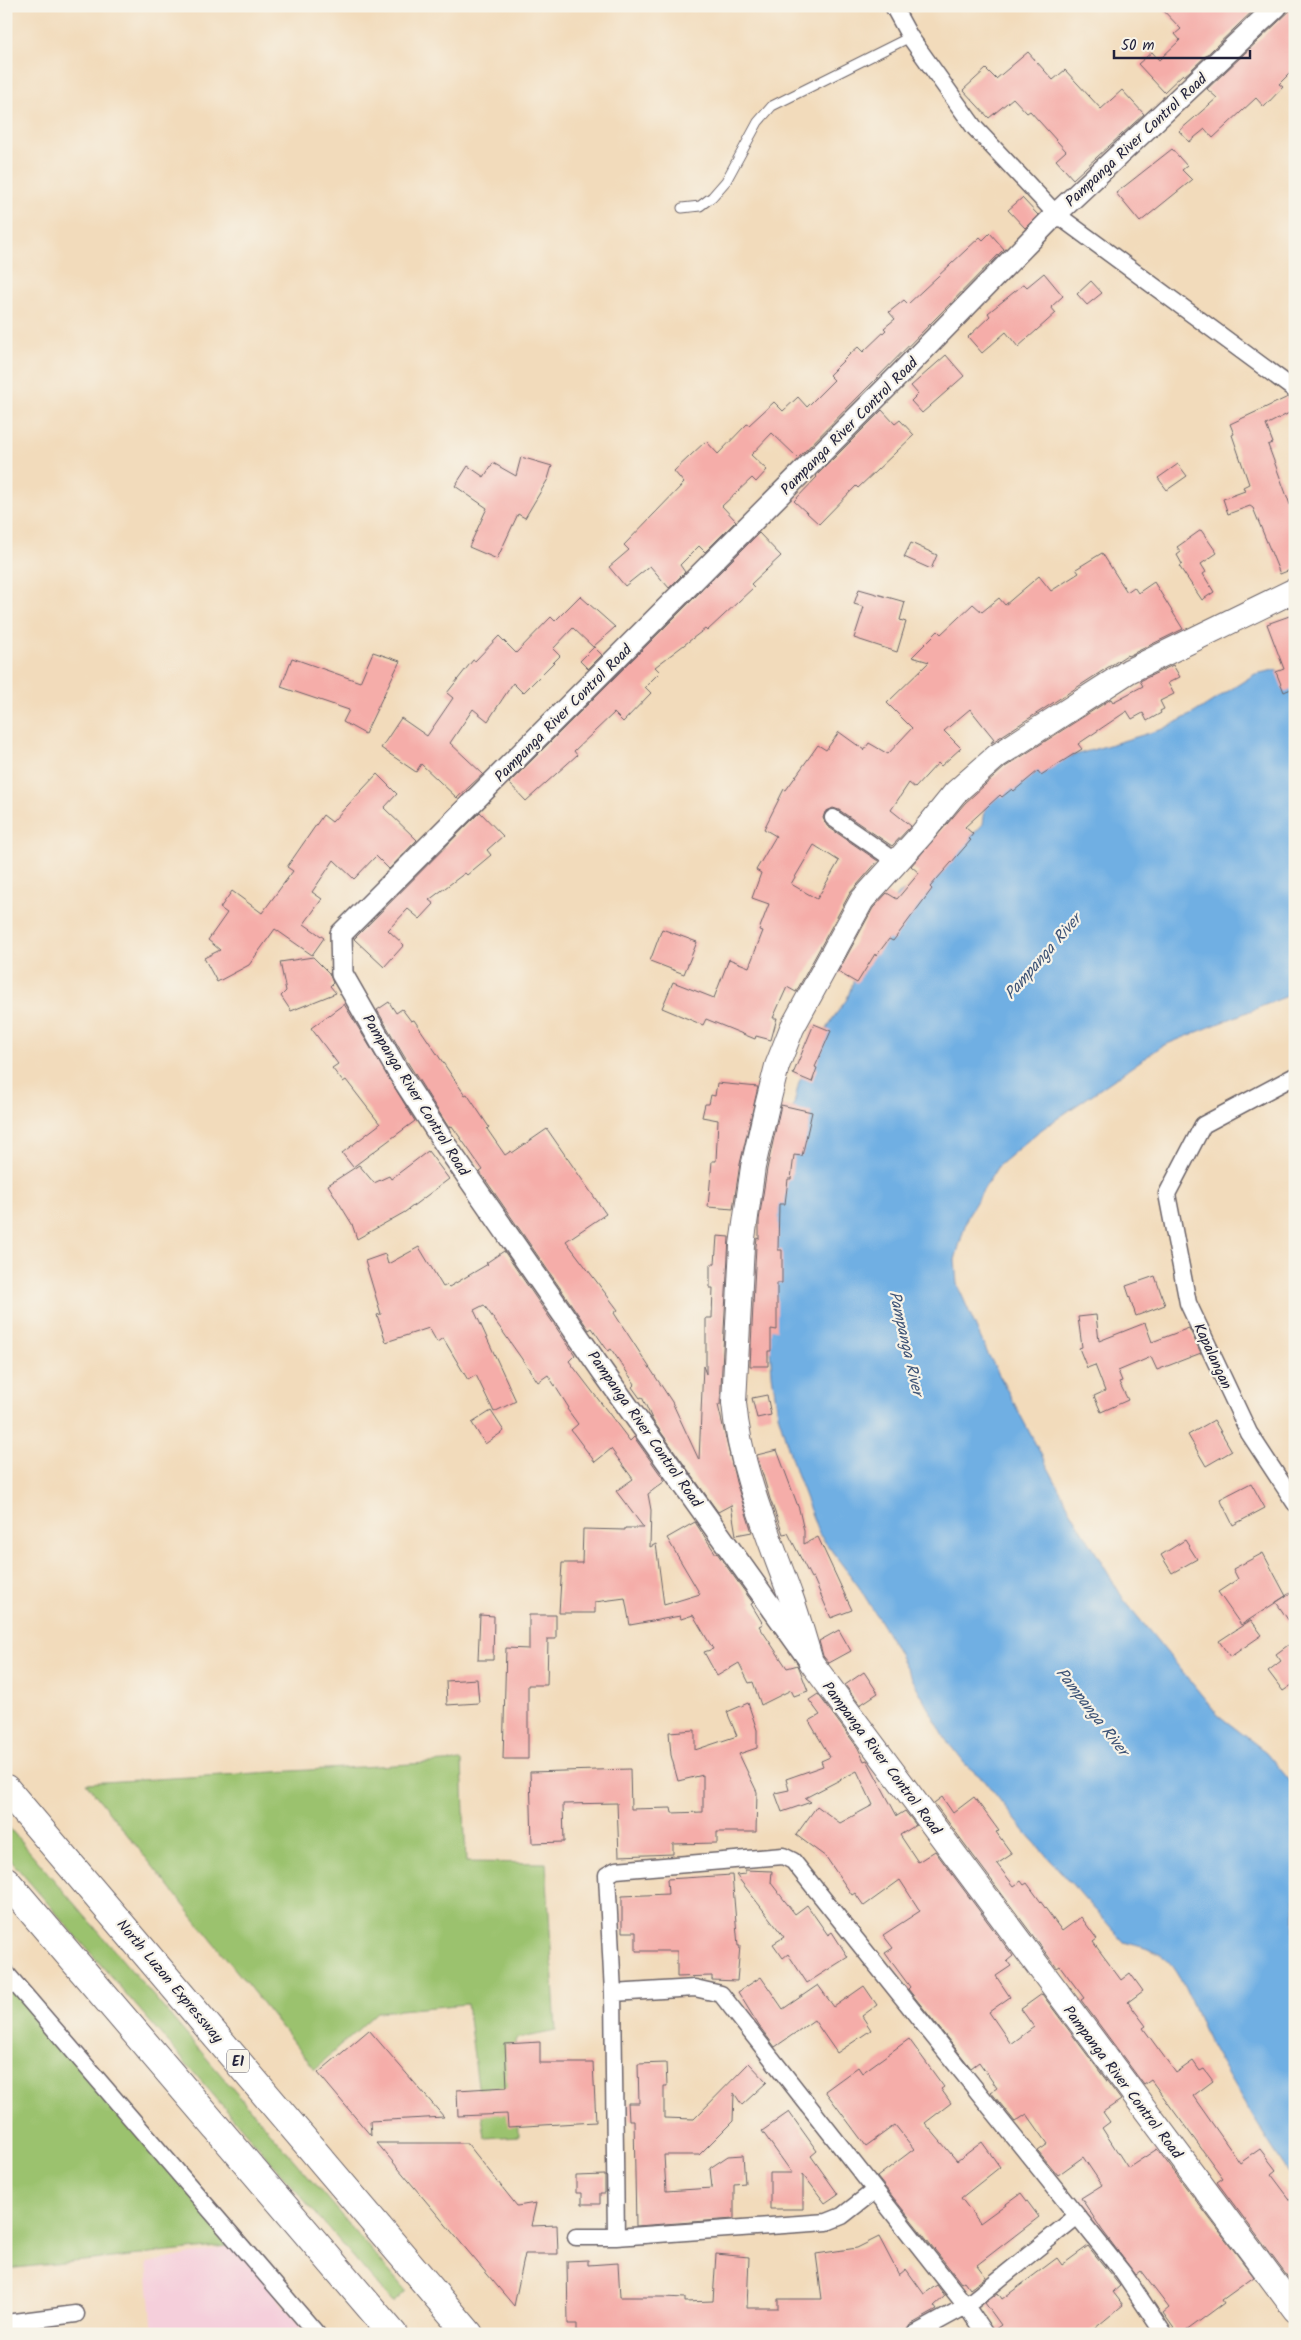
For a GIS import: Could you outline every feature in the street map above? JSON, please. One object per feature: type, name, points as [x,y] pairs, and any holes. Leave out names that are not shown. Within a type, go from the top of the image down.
[{"type":"highway","name":"North Luzon Expressway","points":[[6,1789],[469,2334]]},
{"type":"highway","points":[[6,1881],[393,2334]]},
{"type":"main road","points":[[811,1662],[793,1603],[761,1515],[736,1422],[734,1393],[742,1245],[753,1166],[778,1066],[792,1028],[862,900],[955,793],[997,756],[1129,670],[1295,590]]},
{"type":"main road","name":"Pampanga River Control Road","points":[[811,1662],[1295,2310]]},
{"type":"street","points":[[892,6],[910,37],[974,127],[1056,214],[1295,390]]},
{"type":"street","name":"Pampanga River Control Road","points":[[811,1662],[446,1147],[397,1070],[342,974],[341,934],[900,374],[1056,214],[1277,6]]},
{"type":"street","points":[[833,818],[897,862]]},
{"type":"street","name":"Kapalangan","points":[[1295,1076],[1203,1124],[1167,1194],[1188,1303],[1249,1433],[1295,1503]]},
{"type":"street","points":[[616,2237],[613,1993],[607,1878],[610,1872],[616,1870],[783,1856],[793,1861],[1076,2217],[1123,2273],[1164,2334]]},
{"type":"street","points":[[6,1973],[316,2334]]},
{"type":"street","points":[[613,1993],[696,1988],[721,1994],[966,2306],[985,2334]]},
{"type":"street","points":[[576,2237],[616,2237],[826,2222],[842,2216],[874,2191]]},
{"type":"street","points":[[915,2334],[966,2306],[1076,2217]]},
{"type":"street","points":[[6,2323],[48,2326],[76,2314]]},
{"type":"lane","points":[[682,208],[700,206],[712,197],[726,181],[758,122],[772,106],[910,37]]},
{"type":"shaded area","points":[[236,2245],[306,2334],[153,2334],[147,2263]]},
{"type":"green space","points":[[462,1761],[466,1862],[546,1863],[556,2031],[516,2039],[519,2136],[485,2138],[467,2004],[377,2012],[315,2069],[86,1783]]},
{"type":"green space","points":[[6,1824],[406,2291],[393,2303],[6,1855]]},
{"type":"green space","points":[[6,1976],[236,2245],[6,2269]]},
{"type":"water","name":"Pampanga River","points":[[1274,670],[1285,674],[1295,681],[1295,993],[1162,1046],[1038,1132],[998,1166],[968,1215],[955,1260],[957,1284],[986,1350],[1072,1513],[1124,1600],[1218,1715],[1266,1752],[1295,1787],[1295,2182],[1221,2064],[1206,2037],[1185,1988],[1173,1966],[1157,1953],[1124,1942],[1026,1833],[984,1780],[965,1764],[946,1740],[886,1631],[859,1587],[819,1534],[796,1473],[778,1414],[772,1374],[766,1300],[788,1130],[799,1082],[833,1018],[847,999],[865,948],[897,895],[937,872],[983,824],[989,796],[1055,761],[1163,729],[1194,713],[1255,674]]},
{"type":"building","points":[[1159,6],[1258,6],[1190,71],[1184,76],[1183,74],[1164,92],[1138,64],[1152,52],[1159,60],[1180,40],[1175,34],[1181,29]]},
{"type":"building","points":[[1295,6],[1295,68],[1279,84],[1283,87],[1264,107],[1256,98],[1213,138],[1205,129],[1189,142],[1179,131],[1217,98],[1207,89]]},
{"type":"building","points":[[1028,52],[1053,80],[1065,70],[1101,109],[1122,90],[1144,114],[1073,179],[1056,160],[1066,151],[1030,111],[1027,113],[1013,98],[989,118],[963,90],[986,69],[996,79]]},
{"type":"building","points":[[1172,149],[1187,166],[1182,170],[1192,180],[1140,222],[1116,193]]},
{"type":"building","points":[[1022,198],[1038,215],[1025,228],[1008,210]]},
{"type":"building","points":[[990,233],[1004,249],[798,458],[772,433],[751,455],[767,470],[756,482],[752,478],[722,506],[736,521],[705,552],[699,546],[680,565],[685,572],[669,588],[650,566],[625,586],[609,567],[629,550],[624,545],[684,483],[674,471],[706,441],[718,454],[747,424],[749,425],[774,402],[783,411],[798,397],[807,407],[834,380],[829,375],[850,354],[858,347],[863,352],[886,330],[884,328],[895,319],[889,312],[904,300],[908,304],[980,237],[983,240]]},
{"type":"building","points":[[1044,273],[1063,296],[1051,307],[1056,313],[1018,347],[1006,332],[982,353],[968,337],[990,316],[988,313],[1024,284],[1027,287]]},
{"type":"building","points":[[1091,281],[1102,293],[1087,305],[1077,294]]},
{"type":"building","points":[[946,355],[964,376],[922,413],[911,401],[918,394],[911,386]]},
{"type":"building","points":[[1288,397],[1295,404],[1295,410],[1266,425],[1273,443],[1268,445],[1295,518],[1295,568],[1280,574],[1253,508],[1250,506],[1228,514],[1223,499],[1245,491],[1243,487],[1249,484],[1230,424]]},
{"type":"building","points":[[882,410],[895,424],[900,420],[914,435],[858,488],[856,486],[819,524],[794,501],[816,476]]},
{"type":"building","points":[[521,457],[552,466],[548,479],[525,518],[518,514],[497,559],[469,547],[487,508],[455,486],[468,466],[484,477],[493,463],[516,476]]},
{"type":"building","points":[[1178,464],[1187,476],[1167,490],[1158,478]]},
{"type":"building","points":[[1201,530],[1217,553],[1201,564],[1206,572],[1203,574],[1214,592],[1202,600],[1179,566],[1182,564],[1177,555],[1181,552],[1177,547]]},
{"type":"building","points":[[759,533],[781,556],[751,584],[754,587],[707,631],[705,629],[655,667],[660,672],[645,687],[651,693],[623,722],[614,713],[574,751],[577,755],[526,801],[509,783]]},
{"type":"building","points":[[911,543],[937,555],[931,569],[904,557]]},
{"type":"building","points":[[1102,553],[1127,592],[1134,587],[1138,593],[1154,582],[1183,629],[1127,655],[991,743],[994,739],[970,709],[944,731],[961,748],[941,766],[938,763],[915,788],[909,783],[891,810],[911,826],[892,846],[839,810],[833,808],[825,812],[823,818],[827,826],[878,861],[850,893],[796,992],[787,987],[773,1018],[777,1018],[771,1040],[756,1036],[755,1039],[706,1019],[703,1025],[662,1008],[673,982],[714,998],[729,959],[749,967],[763,931],[759,930],[769,904],[752,898],[761,873],[756,870],[776,836],[764,829],[784,789],[786,790],[818,745],[826,750],[839,732],[864,750],[869,743],[888,754],[912,728],[887,703],[929,662],[912,657],[938,631],[941,634],[973,604],[982,612],[999,598],[1005,605],[1039,576],[1051,591],[1079,573],[1076,569]],"holes":[[[814,845],[839,861],[817,899],[791,884]]]},
{"type":"building","points":[[859,589],[905,602],[900,620],[906,622],[897,652],[854,638],[864,607],[854,604]]},
{"type":"building","points":[[580,596],[615,627],[593,647],[573,628],[553,649],[560,656],[523,693],[513,683],[488,721],[473,709],[450,743],[483,774],[457,798],[421,764],[416,772],[381,748],[401,718],[427,736],[453,698],[447,693],[473,660],[475,661],[499,636],[516,653],[551,617],[555,621]]},
{"type":"building","points":[[1295,614],[1294,694],[1291,689],[1284,692],[1276,672],[1284,669],[1267,624]]},
{"type":"building","points":[[594,647],[602,655],[588,669],[580,661]]},
{"type":"building","points":[[373,652],[400,661],[365,734],[343,722],[349,710],[281,687],[292,658],[360,682]]},
{"type":"building","points":[[1173,665],[1180,677],[1168,683],[1174,694],[1160,701],[1164,709],[1160,711],[1161,713],[1147,721],[1143,713],[1132,719],[1127,711],[1078,744],[1082,749],[1041,775],[1038,771],[1014,791],[1012,789],[1002,797],[1000,795],[965,827],[973,834],[969,839],[971,840],[930,887],[932,889],[893,941],[889,939],[876,956],[875,954],[857,983],[838,972],[873,908],[887,893],[897,899],[919,873],[911,866],[965,803],[1005,767],[1111,699],[1113,702],[1143,686],[1140,681]]},
{"type":"building","points":[[377,774],[397,794],[384,808],[417,840],[389,869],[376,856],[354,879],[334,860],[312,892],[322,899],[304,924],[324,938],[312,955],[275,929],[249,965],[217,982],[204,958],[220,950],[208,940],[227,913],[220,908],[232,891],[262,913],[293,871],[287,867],[323,815],[332,822]]},
{"type":"building","points":[[480,812],[503,836],[487,850],[491,855],[467,875],[465,873],[429,900],[434,904],[420,919],[408,909],[388,930],[404,945],[384,967],[354,939]]},
{"type":"building","points":[[662,929],[697,942],[684,974],[650,961]]},
{"type":"building","points":[[313,957],[329,973],[333,983],[330,986],[336,993],[291,1011],[281,996],[286,991],[280,962]]},
{"type":"building","points":[[389,1002],[396,1013],[402,1009],[411,1021],[414,1020],[465,1095],[467,1094],[489,1127],[487,1129],[505,1155],[511,1151],[512,1153],[547,1129],[606,1214],[566,1241],[618,1310],[614,1313],[672,1402],[699,1460],[703,1366],[706,1374],[706,1318],[712,1318],[713,1288],[710,1288],[710,1264],[715,1264],[717,1236],[729,1237],[720,1405],[718,1405],[736,1482],[752,1532],[736,1535],[731,1505],[718,1512],[653,1421],[642,1397],[640,1398],[632,1387],[635,1384],[611,1349],[608,1351],[592,1328],[589,1330],[480,1172],[483,1170],[452,1126],[449,1128],[377,1010]]},
{"type":"building","points":[[344,1004],[415,1121],[353,1167],[342,1153],[380,1124],[346,1080],[343,1082],[332,1068],[338,1064],[311,1028]]},
{"type":"building","points":[[814,1024],[831,1031],[815,1067],[817,1068],[812,1082],[793,1074]]},
{"type":"building","points":[[717,1083],[758,1087],[740,1164],[733,1209],[708,1207],[712,1161],[716,1161],[718,1120],[702,1117],[705,1104],[709,1104],[711,1095],[715,1096]]},
{"type":"building","points":[[781,1105],[812,1112],[802,1156],[794,1155],[791,1179],[788,1179],[785,1204],[779,1204],[778,1250],[782,1250],[782,1283],[777,1283],[777,1330],[771,1329],[771,1351],[768,1351],[768,1366],[750,1366],[759,1220],[767,1169]]},
{"type":"building","points":[[428,1151],[449,1179],[405,1212],[357,1239],[352,1224],[328,1185],[359,1165],[374,1183],[389,1176],[391,1179]]},
{"type":"building","points":[[419,1247],[443,1287],[447,1285],[449,1287],[488,1264],[486,1263],[504,1251],[575,1355],[569,1361],[630,1441],[634,1437],[665,1481],[648,1494],[651,1510],[650,1547],[656,1544],[664,1605],[700,1594],[667,1538],[695,1522],[716,1554],[753,1603],[751,1604],[763,1624],[759,1626],[787,1668],[798,1665],[808,1691],[794,1696],[791,1690],[761,1705],[753,1682],[749,1683],[739,1663],[717,1676],[704,1652],[713,1649],[693,1615],[681,1619],[680,1616],[630,1625],[625,1598],[595,1602],[595,1613],[559,1613],[562,1563],[582,1563],[583,1529],[625,1530],[625,1528],[644,1528],[616,1491],[633,1479],[611,1449],[595,1462],[571,1430],[578,1424],[567,1409],[569,1408],[548,1375],[538,1382],[484,1305],[474,1310],[516,1401],[494,1412],[476,1375],[468,1380],[443,1338],[437,1342],[429,1328],[386,1342],[377,1315],[381,1314],[365,1261],[385,1254],[388,1264]]},
{"type":"building","points":[[1155,1276],[1165,1305],[1136,1316],[1126,1286]]},
{"type":"building","points":[[1096,1315],[1099,1341],[1145,1323],[1152,1342],[1189,1328],[1201,1353],[1157,1370],[1151,1357],[1118,1371],[1122,1381],[1119,1382],[1128,1400],[1101,1412],[1094,1396],[1105,1391],[1095,1365],[1087,1368],[1079,1348],[1082,1347],[1078,1317]]},
{"type":"building","points":[[767,1395],[771,1415],[757,1418],[752,1398]]},
{"type":"building","points":[[491,1411],[504,1431],[485,1444],[472,1423]]},
{"type":"building","points":[[1214,1420],[1232,1451],[1206,1466],[1188,1435]]},
{"type":"building","points":[[777,1450],[799,1509],[804,1531],[804,1544],[818,1537],[852,1610],[831,1618],[813,1577],[811,1578],[788,1533],[783,1534],[757,1455]]},
{"type":"building","points":[[1251,1483],[1265,1508],[1233,1525],[1220,1499]]},
{"type":"building","points":[[1185,1540],[1197,1559],[1172,1573],[1161,1555]]},
{"type":"building","points":[[1263,1553],[1286,1596],[1241,1625],[1218,1592],[1238,1579],[1233,1569]]},
{"type":"building","points":[[1295,1590],[1295,1630],[1276,1602]]},
{"type":"building","points":[[480,1615],[494,1616],[493,1660],[478,1660]]},
{"type":"building","points":[[529,1615],[556,1615],[556,1639],[548,1639],[547,1685],[528,1685],[528,1759],[503,1759],[506,1648],[529,1649]]},
{"type":"building","points":[[1251,1620],[1262,1635],[1230,1657],[1219,1641]]},
{"type":"building","points":[[839,1630],[851,1651],[829,1663],[823,1656],[819,1641]]},
{"type":"building","points":[[1295,1640],[1295,1683],[1283,1691],[1268,1671],[1281,1661],[1276,1654]]},
{"type":"building","points":[[864,1672],[878,1693],[860,1705],[845,1685]]},
{"type":"building","points":[[477,1679],[479,1703],[447,1705],[446,1681]]},
{"type":"building","points":[[818,1694],[858,1748],[864,1761],[867,1760],[897,1816],[905,1811],[916,1825],[900,1835],[918,1862],[935,1851],[1013,1956],[1007,1961],[1011,1966],[996,1976],[1010,1997],[989,2012],[1011,2044],[1034,2027],[1021,2009],[1042,1994],[1121,2100],[1103,2112],[1110,2122],[1102,2128],[1128,2168],[1157,2149],[1254,2277],[1222,2300],[1224,2303],[1182,2334],[1178,2334],[1163,2313],[1169,2308],[1140,2270],[1135,2274],[1081,2198],[1102,2185],[1083,2157],[1058,2175],[1038,2151],[1048,2144],[1027,2114],[1015,2122],[991,2092],[997,2088],[979,2062],[971,2068],[908,1989],[910,1987],[885,1953],[893,1948],[883,1935],[920,1911],[900,1880],[864,1906],[855,1893],[852,1895],[826,1857],[796,1835],[817,1806],[840,1823],[873,1805],[857,1771],[805,1798],[811,1802],[782,1812],[775,1793],[789,1790],[786,1779],[823,1766],[821,1761],[830,1757],[809,1721],[820,1715],[809,1700]]},
{"type":"building","points":[[748,1703],[757,1730],[757,1748],[739,1754],[757,1792],[756,1832],[717,1832],[717,1843],[673,1844],[673,1854],[619,1856],[617,1803],[563,1804],[564,1842],[532,1843],[530,1772],[630,1769],[631,1809],[671,1808],[672,1813],[703,1812],[703,1775],[678,1781],[671,1755],[669,1732],[695,1730],[695,1750],[737,1736],[727,1712]]},
{"type":"building","points":[[942,1797],[953,1813],[974,1797],[999,1831],[996,1832],[1012,1854],[997,1864],[1014,1886],[1021,1881],[1024,1885],[1027,1883],[1062,1931],[1081,1917],[1097,1939],[1093,1942],[1121,1980],[1130,1973],[1143,1991],[1128,2002],[1146,2026],[1143,2028],[1176,2073],[1193,2061],[1200,2071],[1204,2069],[1213,2081],[1193,2096],[1240,2163],[1260,2149],[1276,2170],[1271,2174],[1295,2206],[1295,2287],[1217,2182],[1223,2178],[1151,2080],[1144,2085],[1081,2000],[1084,1998],[1060,1966],[1057,1968],[934,1803]]},
{"type":"building","points":[[745,1870],[772,1871],[771,1883],[795,1914],[807,1905],[828,1935],[832,1932],[848,1957],[807,1983],[788,1954],[783,1958],[773,1944],[784,1937],[736,1875],[745,1874]]},
{"type":"building","points":[[732,1875],[738,1946],[740,1946],[737,1981],[712,1980],[712,1976],[677,1977],[677,1951],[636,1951],[636,1932],[622,1932],[622,1896],[668,1894],[667,1879]]},
{"type":"building","points":[[761,1977],[783,2009],[818,1985],[834,2007],[864,1986],[877,2005],[862,2016],[871,2030],[837,2053],[814,2020],[775,2047],[759,2026],[738,1992]]},
{"type":"building","points":[[369,2030],[444,2117],[370,2121],[371,2136],[318,2073]]},
{"type":"building","points":[[909,2039],[944,2087],[941,2089],[951,2103],[925,2123],[957,2161],[982,2142],[1000,2167],[961,2198],[980,2223],[1021,2193],[1039,2217],[977,2265],[986,2277],[970,2289],[964,2281],[961,2283],[877,2177],[914,2149],[895,2125],[866,2146],[825,2091],[858,2067],[862,2073]]},
{"type":"building","points":[[540,2042],[540,2063],[593,2063],[596,2122],[508,2127],[507,2114],[458,2116],[457,2090],[507,2087],[505,2044]]},
{"type":"building","points":[[666,2063],[667,2086],[664,2086],[664,2118],[694,2119],[749,2063],[767,2082],[742,2105],[734,2093],[733,2121],[699,2155],[664,2155],[666,2191],[712,2188],[710,2168],[728,2156],[743,2155],[745,2183],[734,2184],[734,2219],[636,2226],[634,2120],[629,2120],[628,2103],[639,2103],[638,2064]]},
{"type":"building","points":[[789,2112],[817,2151],[811,2156],[838,2194],[825,2203],[803,2174],[803,2209],[770,2209],[770,2173],[792,2173],[762,2131]]},
{"type":"building","points":[[377,2143],[467,2143],[517,2206],[536,2203],[531,2226],[557,2225],[558,2254],[525,2254],[514,2306]]},
{"type":"building","points":[[605,2175],[605,2193],[600,2193],[600,2204],[582,2204],[582,2193],[576,2193],[576,2176]]},
{"type":"building","points":[[879,2237],[899,2275],[906,2269],[924,2294],[937,2285],[945,2296],[934,2306],[937,2310],[910,2325],[904,2334],[620,2334],[577,2332],[577,2324],[568,2324],[567,2261],[588,2260],[588,2265],[618,2263],[620,2297],[685,2298],[685,2302],[713,2301],[716,2254],[749,2257],[747,2308],[778,2308],[778,2299],[822,2299],[816,2254],[857,2248]]},
{"type":"building","points":[[1088,2246],[1120,2286],[1113,2292],[1123,2305],[1088,2334],[995,2334],[994,2330],[1001,2325],[985,2303],[998,2293],[1002,2299],[1057,2258],[1062,2265]]}]
